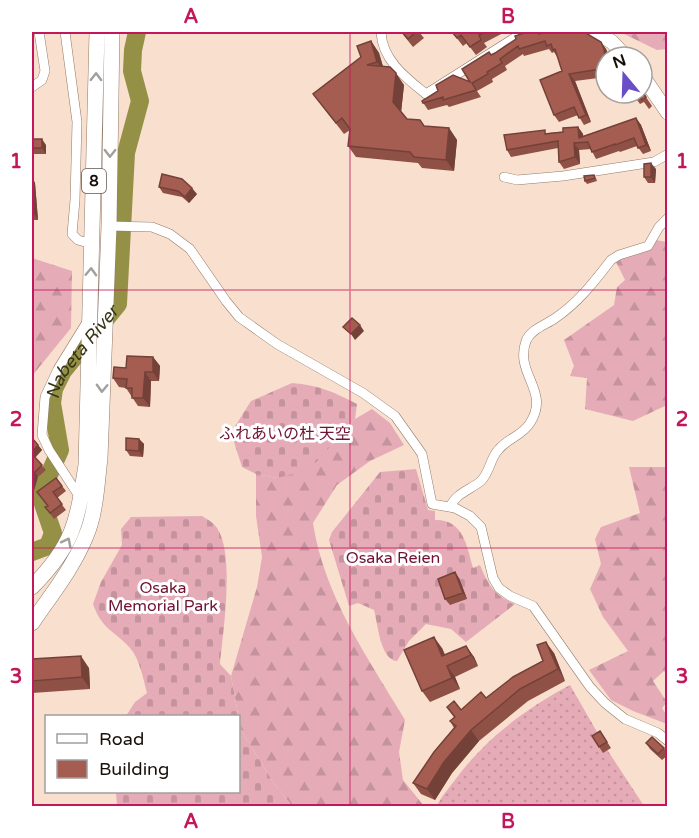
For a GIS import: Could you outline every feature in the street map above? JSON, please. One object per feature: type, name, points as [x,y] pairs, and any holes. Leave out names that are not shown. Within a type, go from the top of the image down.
[{"type":"main road","name":"8","points":[[32,623],[73,564],[87,534],[96,493],[100,458],[97,323],[92,244],[97,32]]},
{"type":"main road","name":"8","points":[[32,587],[48,571],[72,534],[81,499],[86,465],[88,348],[97,323],[113,226],[112,32]]},
{"type":"street","points":[[32,87],[42,80],[45,71],[39,32]]},
{"type":"street","points":[[65,32],[77,122],[72,234],[78,240],[92,244]]},
{"type":"street","points":[[381,32],[384,46],[394,66],[426,94],[519,34],[532,32]]},
{"type":"street","points":[[597,32],[615,45]]},
{"type":"street","points":[[654,92],[668,112]]},
{"type":"street","points":[[504,177],[517,180],[563,176],[654,162],[668,154]]},
{"type":"street","points":[[450,507],[453,500],[486,474],[499,448],[518,437],[532,420],[538,402],[525,369],[523,352],[528,336],[575,302],[611,260],[619,255],[648,246],[659,227],[668,218]]},
{"type":"street","points":[[113,226],[152,227],[170,234],[190,249],[239,317],[277,344],[363,393],[395,416],[422,454],[432,504],[450,507],[470,516],[481,527],[493,578],[500,588],[510,596],[533,606],[590,687],[605,703],[625,719],[668,741]]},
{"type":"street","points":[[81,499],[49,450],[42,435],[45,397],[58,369],[77,340],[97,323]]},
{"type":"green space","points":[[620,32],[667,32],[667,49],[657,50],[654,49],[654,45],[647,45]]},
{"type":"green space","points":[[656,240],[667,242],[667,405],[633,421],[585,409],[587,378],[570,376],[574,366],[564,340],[614,305],[617,287],[625,280],[615,260]]},
{"type":"green space","points":[[32,258],[72,271],[71,328],[32,376]]},
{"type":"green space","name":"ふれあいの杜 天空","points":[[292,383],[326,390],[357,404],[355,419],[309,470],[277,478],[256,474],[242,467],[233,439],[234,428],[251,401]]},
{"type":"green space","points":[[372,409],[390,423],[404,445],[370,461],[337,485],[313,523],[327,576],[337,601],[349,626],[405,720],[399,752],[403,780],[424,806],[292,806],[273,782],[241,730],[231,676],[257,587],[262,557],[256,516],[256,474],[277,478],[333,443],[355,419]]},
{"type":"green space","points":[[629,467],[667,467],[667,675],[664,671],[653,681],[667,702],[662,708],[667,716],[667,724],[611,700],[589,670],[628,651],[603,617],[590,589],[601,564],[595,539],[601,527],[640,513]]},
{"type":"green space","name":"Osaka Reien","points":[[416,469],[428,510],[435,511],[435,520],[452,524],[458,529],[466,543],[473,568],[480,565],[493,589],[515,604],[466,642],[451,629],[426,624],[409,641],[397,661],[391,659],[383,648],[374,610],[358,603],[349,606],[329,540],[332,532],[380,472]]},
{"type":"green space","name":"Osaka Memorial Park","points":[[202,516],[217,528],[222,540],[227,574],[220,664],[231,676],[238,715],[127,715],[135,702],[147,693],[141,669],[124,642],[104,625],[93,604],[101,582],[122,545],[121,529],[131,517]]},
{"type":"green space","points":[[570,685],[608,751],[644,806],[437,806],[467,765],[493,738],[537,704]]},
{"type":"green space","name":"Osaka Memorial Park","points":[[240,725],[241,730],[273,782],[292,806],[117,806],[116,793],[240,793]]},
{"type":"building","points":[[402,32],[416,32],[408,39]]},
{"type":"building","points":[[452,32],[486,32],[479,35],[481,40],[470,47],[461,35],[457,38]]},
{"type":"building","points":[[528,32],[539,34],[584,32],[601,42],[602,45],[594,45],[594,70],[569,74],[586,115],[579,118],[574,107],[554,115],[540,80],[562,71],[555,49],[553,50],[551,44],[547,46],[545,41],[519,49],[518,46],[500,59],[502,63],[472,83],[476,90],[443,100],[443,97],[423,103],[422,101],[438,91],[436,85],[453,75],[470,82],[462,69],[489,52],[491,55],[495,53],[516,39],[515,36]]},
{"type":"building","points":[[371,41],[377,62],[367,65],[390,67],[396,73],[393,102],[407,119],[420,120],[424,126],[449,128],[446,160],[414,157],[410,152],[348,146],[350,129],[342,118],[336,123],[313,94],[361,57],[357,46]]},
{"type":"building","points":[[636,118],[646,145],[638,148],[634,138],[592,152],[588,142],[574,143],[575,157],[559,162],[558,141],[507,150],[504,135],[545,130],[545,134],[563,132],[563,128],[578,127],[579,138]]},
{"type":"building","points":[[32,139],[42,139],[42,148],[32,148]]},
{"type":"building","points":[[651,163],[651,177],[644,177],[644,164]]},
{"type":"building","points":[[162,174],[182,179],[192,188],[185,197],[178,191],[159,187]]},
{"type":"building","points":[[594,175],[595,178],[585,181],[584,176]]},
{"type":"building","points":[[352,318],[360,325],[351,334],[343,327]]},
{"type":"building","points":[[127,356],[153,357],[153,372],[145,372],[143,398],[132,398],[132,388],[126,388],[127,379],[113,378],[114,367],[126,368]]},
{"type":"building","points":[[32,438],[38,445],[32,452]]},
{"type":"building","points":[[126,438],[139,439],[139,451],[126,450]]},
{"type":"building","points":[[32,454],[42,465],[35,472],[32,481]]},
{"type":"building","points":[[56,478],[62,486],[53,492],[62,504],[50,513],[45,507],[48,506],[37,492]]},
{"type":"building","points":[[455,572],[463,593],[445,599],[438,579]]},
{"type":"building","points":[[434,637],[442,656],[466,646],[471,655],[447,666],[452,678],[422,691],[404,650]]},
{"type":"building","points":[[546,642],[558,669],[520,689],[471,730],[444,762],[427,789],[413,783],[434,752],[456,726],[450,721],[455,717],[447,707],[454,701],[461,710],[481,692],[486,698],[513,677],[543,661],[537,645]]},
{"type":"building","points":[[81,656],[82,677],[32,681],[32,659]]},
{"type":"building","points":[[600,731],[607,742],[599,747],[592,736]]},
{"type":"building","points":[[652,737],[664,748],[658,754],[646,743]]},
{"type":"waterway","name":"Nabeta River","points":[[32,552],[48,546],[53,533],[40,495],[60,450],[52,403],[54,389],[63,371],[118,304],[126,153],[140,101],[132,71],[137,32]]}]
